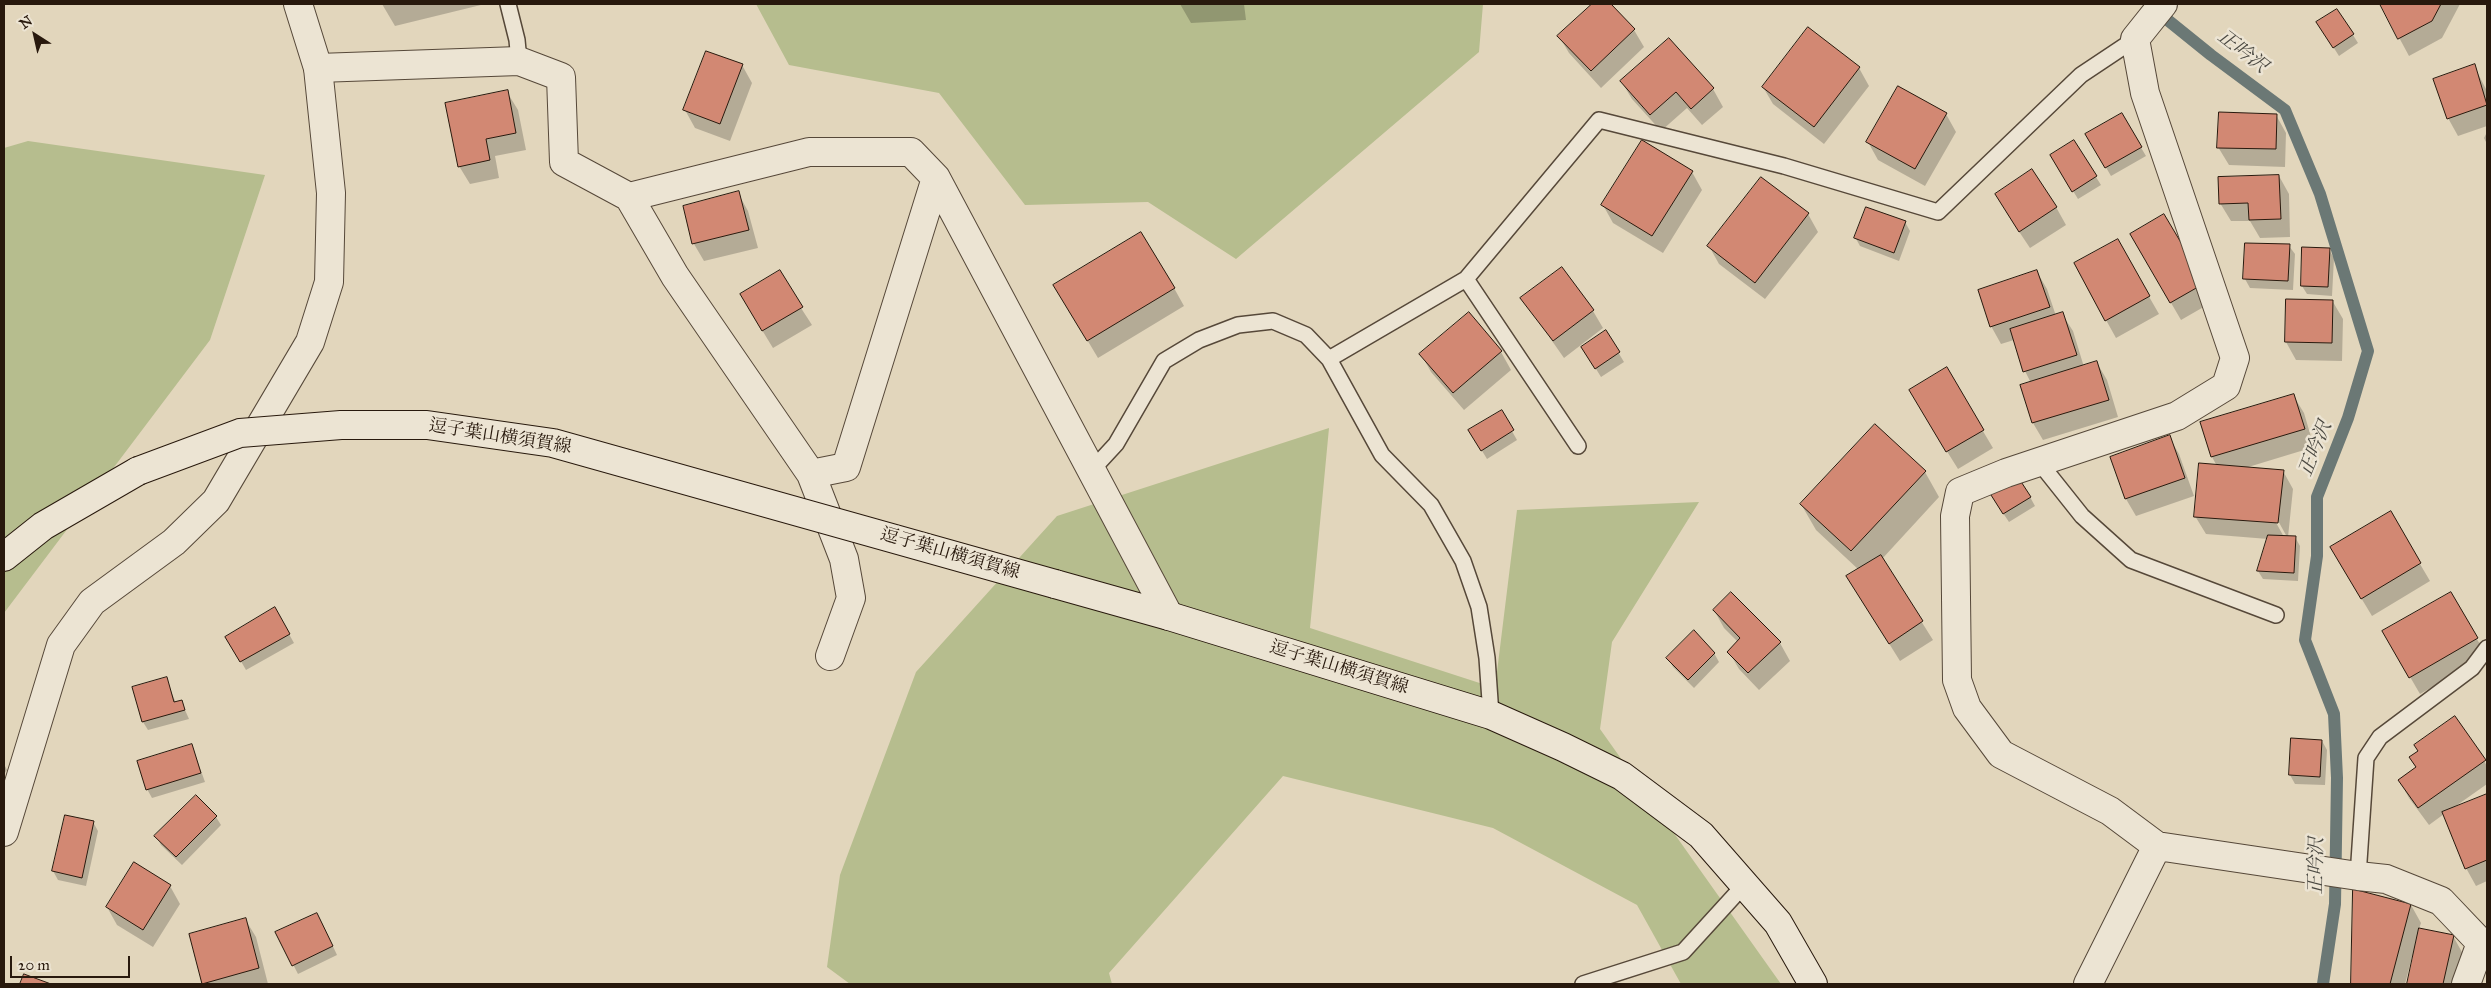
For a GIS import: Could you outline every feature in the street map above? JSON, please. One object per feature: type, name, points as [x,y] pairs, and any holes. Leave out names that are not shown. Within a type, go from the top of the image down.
[{"type":"street","points":[[4,832],[60,644],[92,602],[174,542],[216,501],[310,342],[329,282],[331,193],[318,68],[298,4]]},
{"type":"street","points":[[2163,4],[2135,39],[2146,93],[2235,358],[2226,386],[2177,416],[2039,462],[1960,492],[1955,516],[1957,680],[1967,708],[2001,754],[2110,811],[2157,846],[2386,879],[2441,901],[2481,943],[2466,984]]},
{"type":"street","points":[[318,68],[519,61],[561,77],[564,162],[629,197],[675,276],[810,474],[844,560],[851,598],[830,656]]},
{"type":"street","points":[[629,197],[809,152],[911,152],[936,178],[1169,616]]},
{"type":"street","points":[[810,474],[846,467],[936,178]]},
{"type":"street","name":"逗子葉山横須賀線","points":[[4,557],[43,526],[138,471],[240,433],[341,425],[427,425],[553,443],[1169,616],[1491,715],[1622,776],[1701,835],[1778,923],[1813,984]]},
{"type":"street","points":[[2088,984],[2157,846]]},
{"type":"lane","points":[[508,4],[518,40],[519,61]]},
{"type":"lane","points":[[1329,359],[1466,279],[1599,120],[1784,166],[1938,212],[2081,75],[2135,39]]},
{"type":"lane","points":[[1466,279],[1578,446]]},
{"type":"lane","points":[[1092,470],[1116,444],[1164,360],[1199,340],[1238,325],[1273,320],[1306,335],[1329,359],[1382,455],[1431,504],[1463,561],[1478,607],[1487,658],[1491,715]]},
{"type":"lane","points":[[2039,462],[2082,516],[2131,560],[2276,615]]},
{"type":"lane","points":[[2358,876],[2366,758],[2380,738],[2472,668],[2487,648]]},
{"type":"lane","points":[[1583,984],[1683,952],[1745,884]]},
{"type":"green space","points":[[756,4],[1483,4],[1479,52],[1236,259],[1148,202],[1025,205],[939,93],[789,65]]},
{"type":"green space","points":[[28,141],[265,175],[210,340],[4,613],[4,148]]},
{"type":"green space","points":[[1329,428],[1310,628],[1495,688],[1517,510],[1699,502],[1612,642],[1600,729],[1781,984],[1681,984],[1637,905],[1493,828],[1283,776],[1109,973],[1112,984],[850,984],[827,967],[840,875],[916,672],[1057,516]]},
{"type":"building","points":[[1592,4],[1611,4],[1635,29],[1591,71],[1557,36]]},
{"type":"building","points":[[2380,4],[2441,4],[2432,21],[2398,39]]},
{"type":"building","points":[[2337,9],[2354,34],[2333,48],[2316,22]]},
{"type":"building","points":[[1808,27],[1860,67],[1814,127],[1762,87]]},
{"type":"building","points":[[1669,38],[1714,88],[1691,109],[1676,92],[1650,115],[1620,81]]},
{"type":"building","points":[[706,51],[743,64],[720,124],[683,110]]},
{"type":"building","points":[[2475,64],[2487,105],[2447,119],[2433,79]]},
{"type":"building","points":[[1898,86],[1947,113],[1915,169],[1866,142]]},
{"type":"building","points":[[508,90],[516,133],[486,139],[490,160],[458,167],[445,103]]},
{"type":"building","points":[[2219,112],[2277,114],[2276,149],[2217,148]]},
{"type":"building","points":[[2122,113],[2142,147],[2105,168],[2085,134]]},
{"type":"building","points":[[1642,140],[1693,171],[1652,236],[1601,205]]},
{"type":"building","points":[[2074,140],[2097,176],[2072,192],[2050,155]]},
{"type":"building","points":[[2032,169],[2057,207],[2019,232],[1995,194]]},
{"type":"building","points":[[2279,175],[2281,219],[2249,220],[2248,203],[2219,204],[2218,177]]},
{"type":"building","points":[[1761,177],[1809,213],[1755,283],[1707,246]]},
{"type":"building","points":[[739,191],[749,230],[692,244],[683,206]]},
{"type":"building","points":[[1866,207],[1906,221],[1894,253],[1854,238]]},
{"type":"building","points":[[2164,214],[2205,283],[2170,303],[2130,234]]},
{"type":"building","points":[[1141,232],[1175,288],[1087,341],[1053,285]]},
{"type":"building","points":[[2118,239],[2150,296],[2105,321],[2074,263]]},
{"type":"building","points":[[2245,243],[2290,244],[2288,281],[2243,279]]},
{"type":"building","points":[[2302,247],[2330,248],[2328,287],[2301,286]]},
{"type":"building","points":[[1562,267],[1594,310],[1553,341],[1520,298]]},
{"type":"building","points":[[780,270],[803,307],[762,331],[740,294]]},
{"type":"building","points":[[2037,270],[2050,307],[1990,327],[1978,290]]},
{"type":"building","points":[[2286,299],[2333,300],[2332,343],[2285,342]]},
{"type":"building","points":[[1469,312],[1502,351],[1453,393],[1419,354]]},
{"type":"building","points":[[2063,312],[2077,355],[2023,372],[2010,329]]},
{"type":"building","points":[[1606,330],[1620,352],[1595,369],[1581,347]]},
{"type":"building","points":[[2097,361],[2109,400],[2032,423],[2020,385]]},
{"type":"building","points":[[1947,367],[1984,430],[1946,452],[1909,390]]},
{"type":"building","points":[[2294,394],[2305,429],[2211,457],[2200,422]]},
{"type":"building","points":[[1502,410],[1514,430],[1481,451],[1468,430]]},
{"type":"building","points":[[1875,424],[1926,471],[1851,551],[1800,504]]},
{"type":"building","points":[[2170,435],[2185,478],[2125,499],[2110,457]]},
{"type":"building","points":[[2199,463],[2284,470],[2278,523],[2194,517]]},
{"type":"building","points":[[2018,477],[2031,497],[2003,514],[1991,495]]},
{"type":"building","points":[[2391,511],[2421,563],[2361,599],[2330,547]]},
{"type":"building","points":[[2268,535],[2296,536],[2294,573],[2257,571]]},
{"type":"building","points":[[1881,555],[1923,621],[1889,644],[1846,576]]},
{"type":"building","points":[[1731,592],[1781,642],[1748,673],[1727,652],[1740,638],[1713,610]]},
{"type":"building","points":[[2451,592],[2478,638],[2409,678],[2382,631]]},
{"type":"building","points":[[275,607],[290,634],[240,662],[225,637]]},
{"type":"building","points":[[1694,630],[1715,653],[1688,680],[1666,658]]},
{"type":"building","points":[[167,677],[174,702],[182,700],[185,710],[142,722],[132,687]]},
{"type":"building","points":[[2455,716],[2486,760],[2418,808],[2398,780],[2416,767],[2409,757],[2418,751],[2414,745]]},
{"type":"building","points":[[2291,738],[2322,740],[2320,777],[2289,775]]},
{"type":"building","points":[[192,744],[201,773],[146,790],[137,761]]},
{"type":"building","points":[[2487,794],[2487,860],[2465,869],[2442,812]]},
{"type":"building","points":[[196,795],[217,816],[176,857],[154,836]]},
{"type":"building","points":[[65,815],[94,821],[82,878],[52,871]]},
{"type":"building","points":[[134,862],[171,885],[143,930],[106,907]]},
{"type":"building","points":[[2353,889],[2411,904],[2390,984],[2351,984]]},
{"type":"building","points":[[317,913],[333,946],[292,966],[275,932]]},
{"type":"building","points":[[246,918],[259,968],[202,984],[189,934]]},
{"type":"building","points":[[2419,928],[2454,935],[2443,984],[2407,984]]},
{"type":"building","points":[[24,974],[51,984],[20,984]]},
{"type":"waterway","name":"正吟沢","points":[[2154,9],[2211,55],[2285,110],[2320,194],[2368,351],[2348,418],[2317,497],[2317,556],[2305,640],[2334,714],[2337,778],[2335,904],[2323,984]]}]
